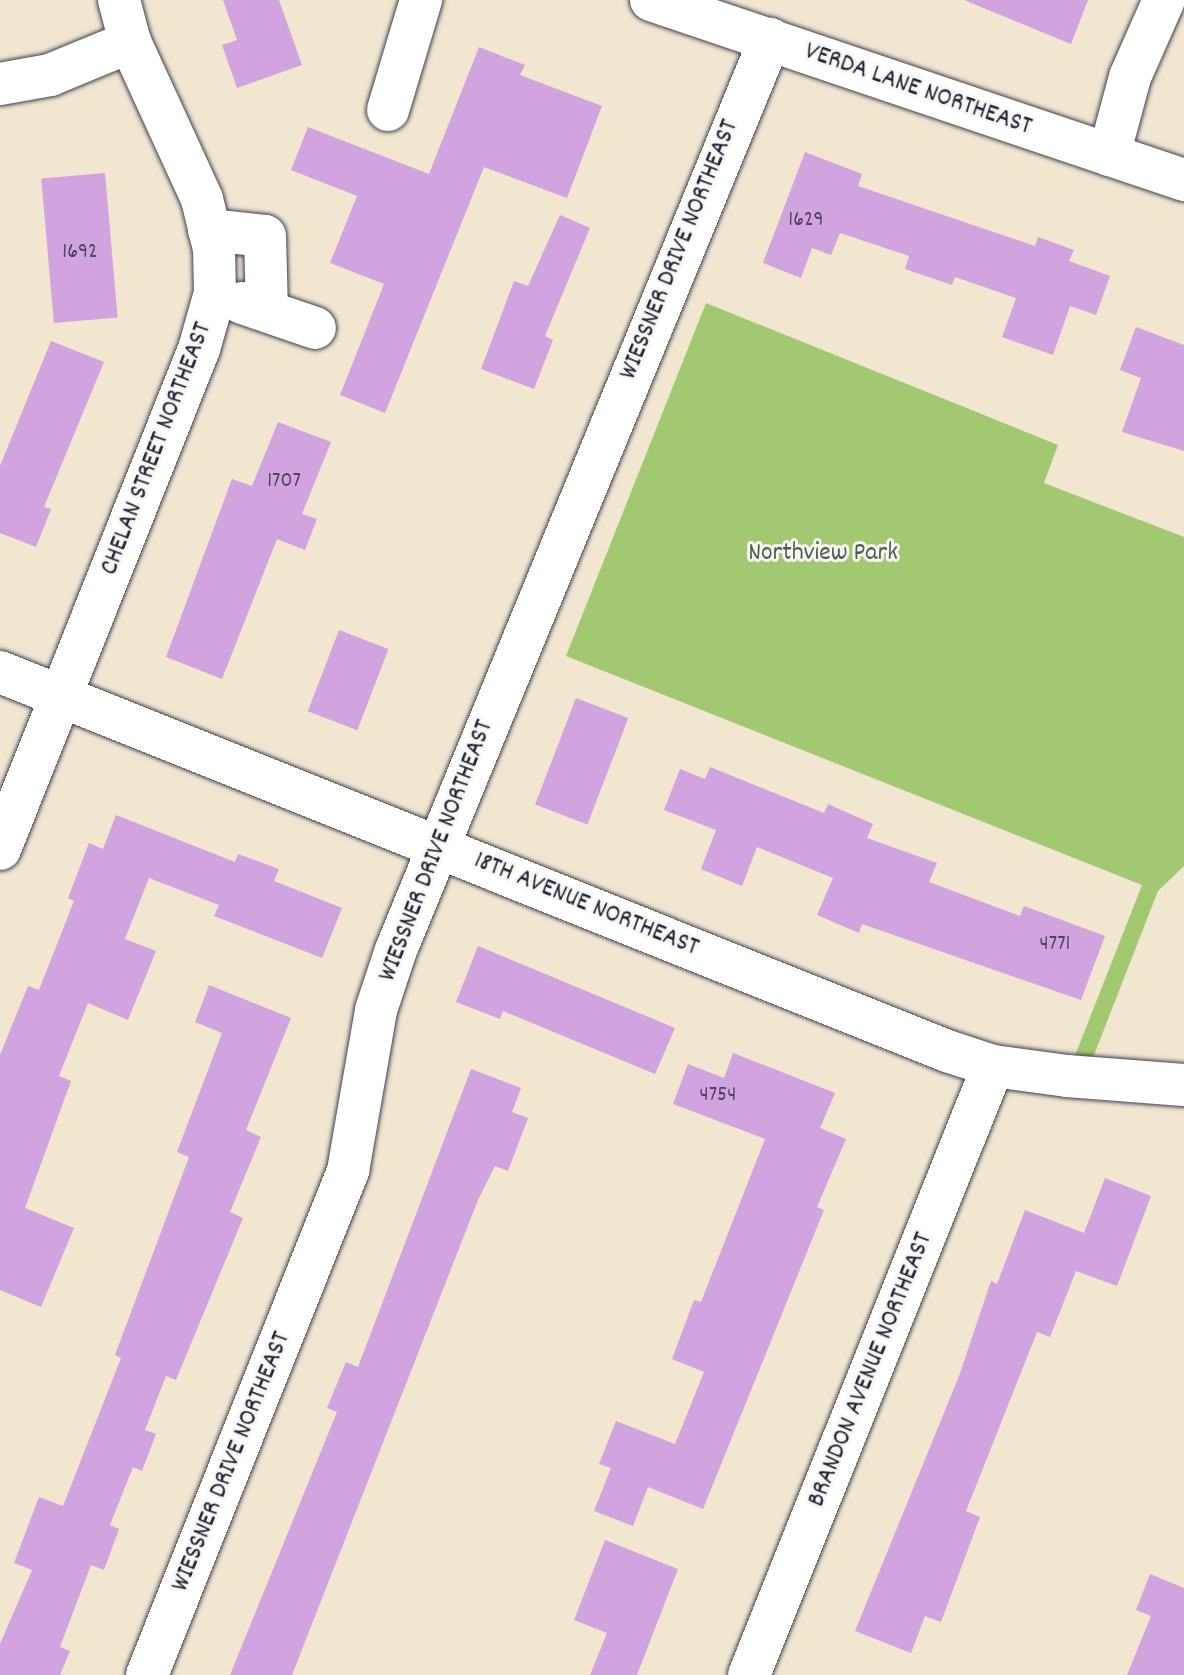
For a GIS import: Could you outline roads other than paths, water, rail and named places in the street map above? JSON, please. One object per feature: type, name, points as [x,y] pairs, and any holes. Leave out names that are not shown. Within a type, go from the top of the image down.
[{"type":"street","name":"CHELAN STREET NORTHEAST","points":[[0,849],[199,349],[215,293],[209,230],[202,199],[130,42],[119,0]]},
{"type":"street","points":[[388,110],[421,0]]},
{"type":"street","name":"VERDA LANE NORTHEAST","points":[[651,0],[1184,180]]},
{"type":"street","points":[[1109,155],[1130,77],[1164,0]]},
{"type":"street","name":"WIESSNER DRIVE NORTHEAST","points":[[147,1675],[348,1171],[376,1010],[438,845],[770,39]]},
{"type":"street","points":[[0,84],[50,75],[130,42]]},
{"type":"street","points":[[209,230],[265,236],[267,311]]},
{"type":"street","points":[[215,293],[315,328]]},
{"type":"street","name":"18TH AVENUE NORTHEAST","points":[[0,672],[947,1051],[993,1066],[1184,1085]]},
{"type":"street","name":"BRANDON AVENUE NORTHEAST","points":[[749,1675],[993,1066]]},
{"type":"park label","name":"Northview Park","points":[[823,554]]}]
